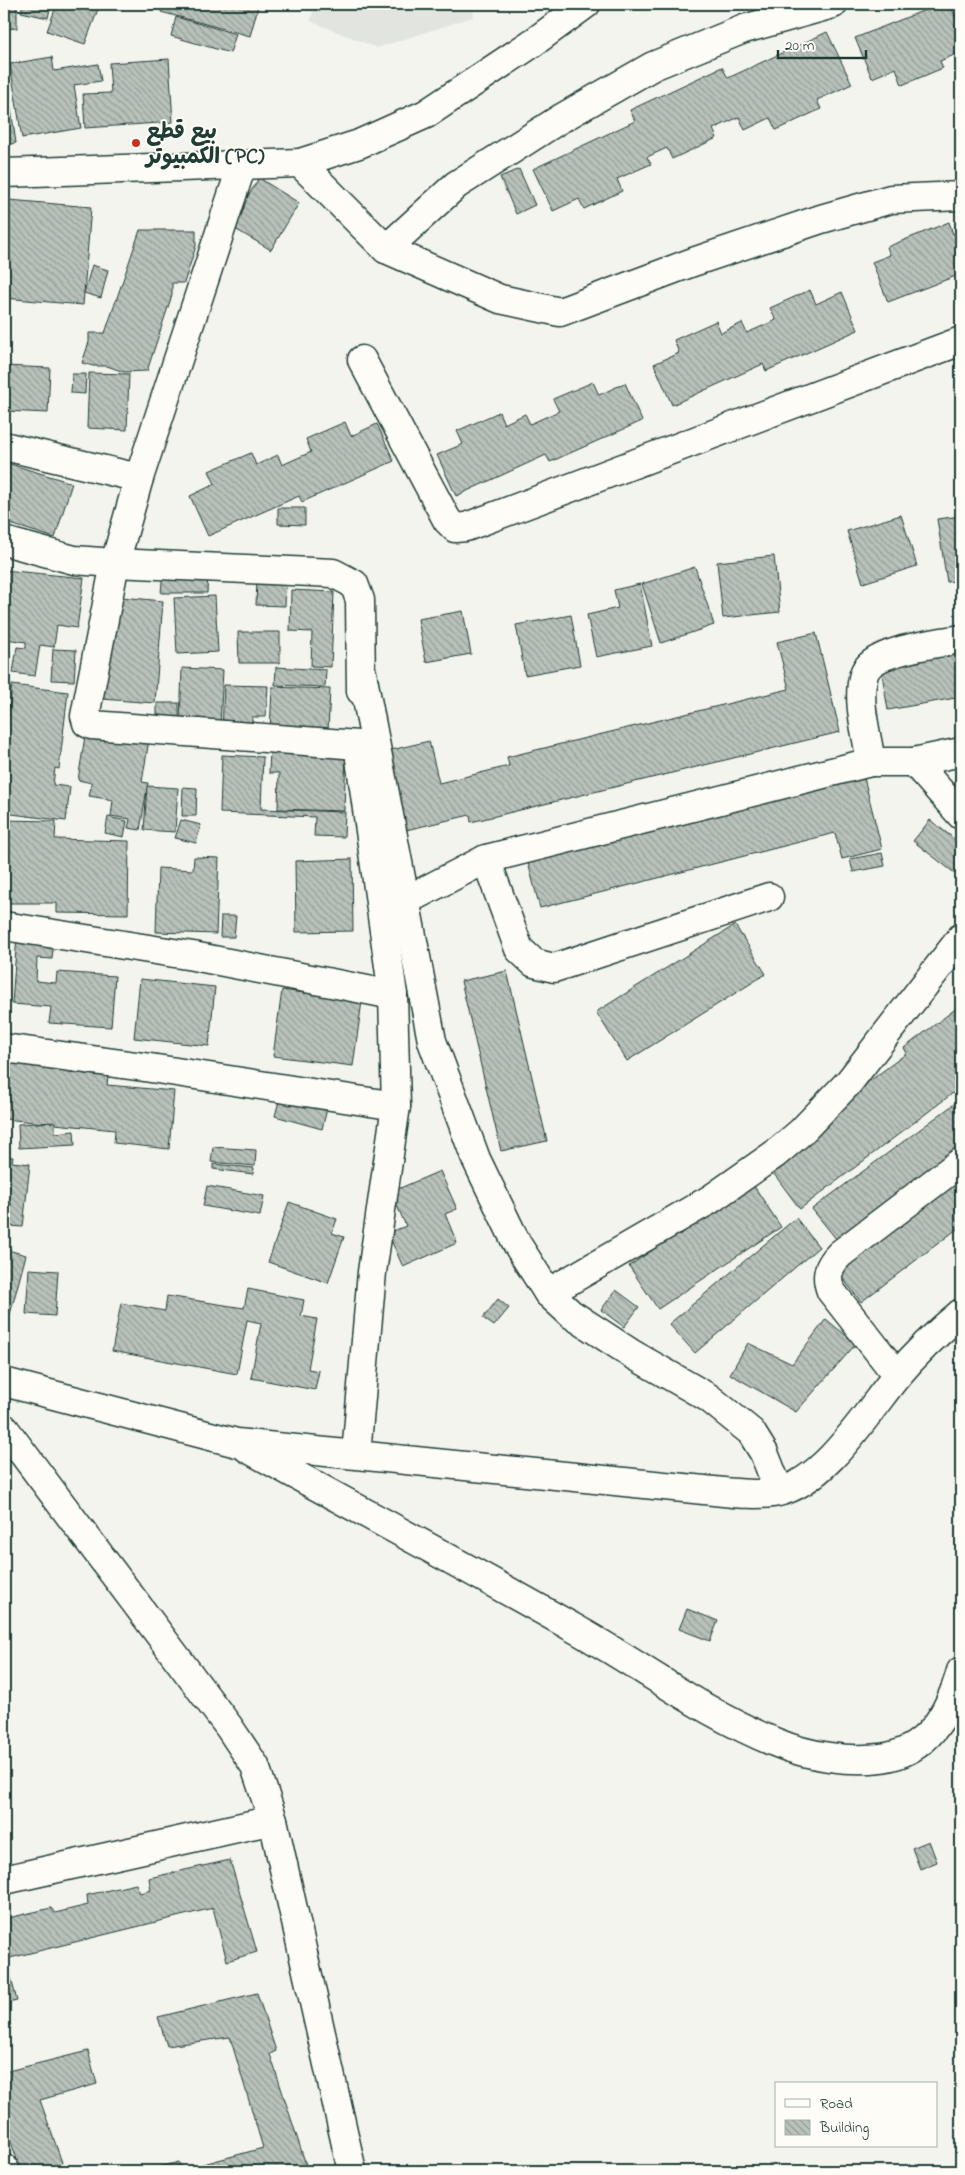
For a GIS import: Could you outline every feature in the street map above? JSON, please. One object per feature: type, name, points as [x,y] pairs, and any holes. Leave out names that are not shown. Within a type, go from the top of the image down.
[{"type":"street","points":[[4,173],[300,163],[359,144],[426,114],[534,42],[586,4]]},
{"type":"street","points":[[386,249],[456,185],[560,119],[653,66],[744,29],[833,4]]},
{"type":"street","points":[[300,163],[386,249],[500,298],[560,312],[693,262],[821,219],[891,199],[961,196]]},
{"type":"street","points":[[242,165],[139,478],[115,564],[85,716],[87,723],[358,745]]},
{"type":"street","points":[[362,360],[446,520],[455,528],[466,527],[961,341]]},
{"type":"street","points":[[4,446],[139,478]]},
{"type":"street","points":[[4,541],[74,560],[115,564],[333,573],[354,584],[360,600],[362,673],[358,745],[393,995],[396,1106],[372,1272],[356,1454]]},
{"type":"street","points":[[871,762],[862,699],[864,673],[871,663],[909,648],[961,639]]},
{"type":"street","points":[[362,673],[432,1041],[476,1159],[517,1244],[548,1293],[571,1314],[727,1412],[751,1432],[764,1453],[779,1492]]},
{"type":"street","points":[[405,900],[486,859],[871,762],[914,762],[961,752]]},
{"type":"street","points":[[914,762],[961,815]]},
{"type":"street","points":[[486,859],[519,949],[534,963],[554,968],[769,897]]},
{"type":"street","points":[[4,926],[193,956],[393,995]]},
{"type":"street","points":[[548,1293],[711,1199],[775,1154],[802,1132],[849,1082],[961,938]]},
{"type":"street","points":[[4,1048],[144,1067],[396,1106]]},
{"type":"street","points":[[897,1375],[831,1291],[827,1275],[830,1267],[840,1254],[961,1162]]},
{"type":"street","points":[[4,1382],[237,1442],[714,1492],[779,1492],[806,1478],[835,1456],[897,1375],[938,1332],[961,1313]]},
{"type":"street","points":[[4,1428],[255,1766],[273,1820],[352,2171]]},
{"type":"street","points":[[237,1442],[574,1628],[738,1726],[780,1744],[811,1753],[847,1758],[881,1758],[907,1752],[928,1738],[945,1713],[961,1672]]},
{"type":"street","points":[[4,1880],[273,1820]]},
{"type":"shaded area","points":[[316,4],[475,4],[473,17],[377,48],[310,21]]},
{"type":"building","points":[[4,4],[17,4],[17,28],[4,29]]},
{"type":"building","points":[[23,4],[51,4],[48,18],[21,12]]},
{"type":"building","points":[[57,4],[100,4],[85,44],[47,31]]},
{"type":"building","points":[[163,4],[259,4],[250,36],[161,12]]},
{"type":"building","points":[[357,4],[388,4],[387,9]]},
{"type":"building","points":[[940,4],[950,4],[955,16],[961,13],[961,52],[940,61],[943,68],[902,85],[896,68],[872,78],[855,38]]},
{"type":"building","points":[[176,17],[236,34],[230,53],[171,36]]},
{"type":"building","points":[[827,32],[852,84],[817,100],[821,109],[776,130],[770,118],[745,130],[739,117],[713,129],[717,138],[672,159],[667,148],[647,157],[651,164],[617,179],[622,191],[584,209],[579,199],[553,211],[533,169],[635,121],[630,110],[722,67],[728,78]]},
{"type":"building","points":[[52,57],[54,71],[98,64],[101,81],[74,85],[81,128],[22,138],[10,64]]},
{"type":"building","points":[[169,59],[173,122],[85,128],[83,94],[111,93],[109,63]]},
{"type":"building","points":[[4,62],[16,143],[4,145]]},
{"type":"building","points":[[519,169],[535,205],[516,214],[500,177]]},
{"type":"building","points":[[259,178],[299,203],[271,250],[230,226]]},
{"type":"building","points":[[9,200],[91,207],[83,305],[4,298],[4,262]]},
{"type":"building","points":[[949,222],[953,234],[961,231],[961,274],[888,302],[872,262],[890,255],[887,247]]},
{"type":"building","points":[[140,230],[196,230],[196,246],[184,283],[172,283],[172,295],[147,371],[124,372],[107,366],[93,366],[82,363],[89,342],[89,333],[105,333]]},
{"type":"building","points":[[92,265],[108,270],[101,298],[84,293]]},
{"type":"building","points":[[810,290],[816,304],[842,292],[858,330],[766,371],[763,364],[672,405],[654,364],[679,353],[674,340],[716,321],[721,333],[742,323],[747,333],[776,320],[770,308]]},
{"type":"building","points":[[4,366],[50,368],[48,413],[4,411]]},
{"type":"building","points":[[89,373],[129,374],[127,430],[87,428]]},
{"type":"building","points":[[72,374],[86,374],[85,394],[71,393]]},
{"type":"building","points":[[593,382],[599,395],[625,383],[642,421],[550,462],[546,455],[456,496],[437,455],[463,444],[457,431],[499,412],[504,424],[525,414],[530,424],[559,411],[553,399]]},
{"type":"building","points":[[345,422],[351,436],[377,424],[394,461],[302,502],[299,496],[208,536],[190,496],[215,484],[209,471],[251,453],[256,465],[278,455],[282,465],[311,452],[306,439]]},
{"type":"building","points":[[4,462],[72,483],[55,538],[4,522]]},
{"type":"building","points":[[278,508],[305,508],[305,525],[278,524]]},
{"type":"building","points":[[901,515],[917,566],[863,583],[847,531]]},
{"type":"building","points":[[961,516],[961,580],[947,582],[937,519]]},
{"type":"building","points":[[774,556],[780,612],[723,618],[717,562]]},
{"type":"building","points":[[695,567],[714,625],[661,643],[642,584]]},
{"type":"building","points":[[4,570],[84,578],[77,628],[57,625],[54,647],[40,645],[35,676],[13,673],[17,647],[26,648],[26,642],[6,639],[8,628],[4,627]]},
{"type":"building","points":[[163,570],[208,572],[207,593],[161,593]]},
{"type":"building","points":[[257,579],[286,580],[285,606],[256,605]]},
{"type":"building","points":[[640,584],[652,646],[596,657],[587,615],[618,608],[614,590]]},
{"type":"building","points":[[291,590],[334,592],[331,667],[311,666],[312,632],[290,631]]},
{"type":"building","points":[[111,596],[163,601],[155,703],[102,699]]},
{"type":"building","points":[[215,596],[218,652],[177,654],[174,598]]},
{"type":"building","points":[[463,611],[471,654],[426,662],[418,619]]},
{"type":"building","points":[[571,615],[580,665],[525,675],[516,625]]},
{"type":"building","points":[[238,632],[280,632],[280,663],[239,663]]},
{"type":"building","points":[[816,633],[840,732],[471,822],[470,815],[406,830],[387,751],[429,741],[439,783],[509,766],[507,757],[789,689],[777,642]]},
{"type":"building","points":[[961,648],[961,697],[888,710],[880,662]]},
{"type":"building","points":[[53,649],[76,650],[74,681],[51,680]]},
{"type":"building","points":[[276,667],[326,670],[325,687],[275,685]]},
{"type":"building","points":[[182,668],[223,670],[220,725],[180,723]]},
{"type":"building","points":[[12,685],[68,692],[59,769],[55,768],[53,785],[70,787],[66,821],[4,813],[4,749]]},
{"type":"building","points":[[224,685],[268,686],[266,717],[252,717],[252,732],[222,731]]},
{"type":"building","points":[[272,687],[330,689],[328,732],[270,731]]},
{"type":"building","points":[[157,703],[179,703],[179,721],[157,721]]},
{"type":"building","points":[[86,730],[149,740],[142,782],[148,783],[140,830],[128,828],[130,819],[111,816],[113,800],[89,796],[92,783],[78,780]]},
{"type":"building","points":[[270,748],[346,751],[344,811],[278,809],[279,773],[269,773]]},
{"type":"building","points":[[222,755],[263,757],[261,809],[345,812],[344,837],[314,836],[315,817],[220,813]]},
{"type":"building","points":[[863,774],[882,849],[842,859],[835,833],[540,908],[527,859]]},
{"type":"building","points":[[147,786],[178,788],[175,832],[144,830]]},
{"type":"building","points":[[183,787],[197,788],[196,816],[182,816]]},
{"type":"building","points":[[108,817],[127,821],[124,837],[105,833]]},
{"type":"building","points":[[4,820],[56,821],[55,839],[129,841],[128,914],[57,913],[57,903],[4,903]]},
{"type":"building","points":[[181,820],[201,825],[196,843],[175,838]]},
{"type":"building","points":[[930,820],[961,844],[961,878],[913,841]]},
{"type":"building","points":[[882,853],[885,866],[853,872],[850,859]]},
{"type":"building","points":[[194,857],[219,858],[216,934],[156,932],[158,868],[193,870]]},
{"type":"building","points":[[352,859],[353,931],[296,932],[295,861]]},
{"type":"building","points":[[221,916],[236,916],[234,937],[220,937]]},
{"type":"building","points":[[735,925],[766,974],[627,1061],[596,1012]]},
{"type":"building","points":[[17,935],[54,938],[52,959],[37,958],[36,981],[56,983],[57,972],[115,976],[111,1027],[49,1023],[51,1007],[12,1004]]},
{"type":"building","points":[[507,971],[547,1141],[501,1151],[461,981]]},
{"type":"building","points":[[140,979],[215,987],[209,1046],[134,1038]]},
{"type":"building","points":[[282,990],[362,1001],[353,1066],[273,1056]]},
{"type":"building","points":[[958,1007],[961,1011],[961,1087],[800,1209],[768,1166],[844,1108],[840,1103],[907,1053],[904,1048]]},
{"type":"building","points":[[4,1057],[68,1063],[67,1072],[108,1076],[107,1085],[174,1091],[169,1149],[114,1143],[115,1130],[4,1119]]},
{"type":"building","points":[[280,1097],[327,1109],[322,1129],[275,1116]]},
{"type":"building","points":[[961,1099],[961,1147],[837,1240],[812,1209]]},
{"type":"building","points":[[55,1122],[55,1133],[74,1131],[75,1145],[19,1148],[18,1124]]},
{"type":"building","points":[[213,1147],[256,1150],[255,1166],[211,1162]]},
{"type":"building","points":[[4,1156],[13,1157],[12,1162],[30,1164],[23,1227],[9,1226],[11,1202],[4,1201]]},
{"type":"building","points":[[213,1164],[254,1168],[253,1174],[213,1169]]},
{"type":"building","points":[[440,1171],[457,1209],[445,1214],[457,1243],[403,1267],[388,1233],[406,1226],[391,1192]]},
{"type":"building","points":[[961,1178],[961,1226],[861,1302],[836,1270]]},
{"type":"building","points":[[752,1183],[781,1227],[658,1309],[629,1266]]},
{"type":"building","points":[[207,1186],[264,1196],[260,1216],[203,1206]]},
{"type":"building","points":[[289,1202],[337,1219],[332,1233],[344,1237],[328,1283],[268,1262]]},
{"type":"building","points":[[796,1218],[819,1247],[695,1353],[669,1324]]},
{"type":"building","points":[[4,1249],[26,1255],[9,1318],[4,1317]]},
{"type":"building","points":[[29,1269],[58,1271],[55,1316],[26,1314]]},
{"type":"building","points":[[248,1289],[304,1300],[301,1316],[317,1319],[308,1369],[319,1371],[315,1390],[251,1378],[261,1323],[247,1320],[237,1374],[112,1351],[121,1303],[165,1311],[167,1296],[244,1308]]},
{"type":"building","points":[[616,1290],[639,1307],[624,1327],[601,1310]]},
{"type":"building","points":[[498,1299],[509,1308],[494,1326],[483,1318]]},
{"type":"building","points":[[826,1319],[856,1344],[796,1412],[730,1374],[748,1343],[792,1364]]},
{"type":"building","points":[[687,1609],[718,1621],[710,1641],[679,1629]]},
{"type":"building","points":[[929,1841],[937,1862],[920,1869],[912,1848]]},
{"type":"building","points":[[230,1860],[257,1952],[227,1961],[213,1908],[6,1959],[17,2001],[4,2004],[4,1919],[51,1908],[55,1913],[88,1905],[87,1895],[136,1884],[140,1893],[151,1890],[149,1878]]},
{"type":"building","points":[[257,1993],[276,2051],[270,2054],[308,2171],[143,2171],[179,2162],[181,2170],[263,2148],[230,2037],[167,2046],[158,2017]]},
{"type":"building","points":[[88,2051],[97,2084],[40,2100],[65,2171],[21,2171],[4,2122],[4,2072]]},
{"type":"place","name":"بيع قطع الكمبيوتر (PC)","points":[[136,143]]}]
